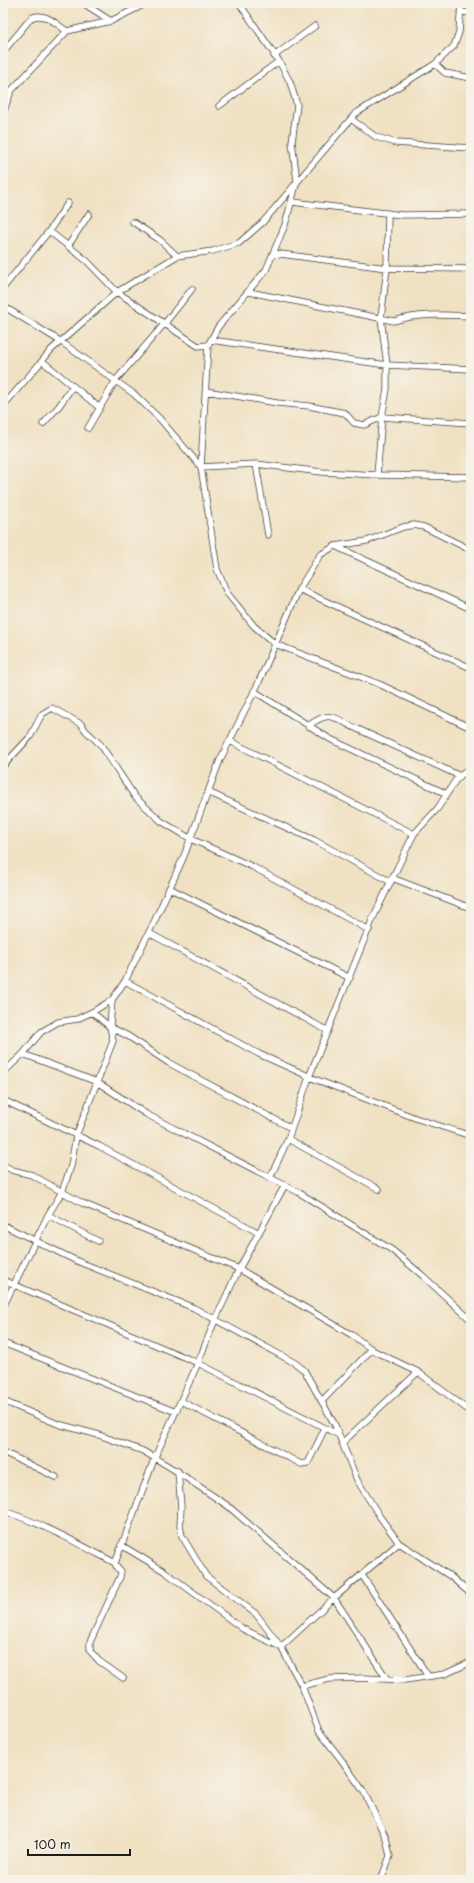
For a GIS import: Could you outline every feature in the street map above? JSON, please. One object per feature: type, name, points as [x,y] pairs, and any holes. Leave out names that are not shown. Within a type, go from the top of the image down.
[{"type":"street","points":[[84,3],[111,21]]},
{"type":"street","points":[[3,113],[11,91],[67,31],[111,21],[147,3]]},
{"type":"street","points":[[239,3],[274,56],[279,61],[290,82],[297,106],[292,142],[297,181],[285,225],[266,270],[218,327],[209,343],[201,467],[217,569],[227,593],[254,626],[275,644],[379,684],[471,728]]},
{"type":"street","points":[[3,406],[60,341],[117,292],[177,256],[213,251],[239,243],[263,222],[355,114],[435,64],[454,46],[459,32],[461,3]]},
{"type":"street","points":[[461,12],[471,13]]},
{"type":"street","points":[[3,52],[5,44],[31,18],[37,15],[42,15],[67,31]]},
{"type":"street","points":[[274,56],[315,26]]},
{"type":"street","points":[[219,106],[279,61]]},
{"type":"street","points":[[435,64],[445,73],[471,78]]},
{"type":"street","points":[[351,118],[376,137],[396,143],[471,148]]},
{"type":"street","points":[[292,202],[402,215],[471,214]]},
{"type":"street","points":[[3,288],[49,231],[68,203]]},
{"type":"street","points":[[377,475],[382,417],[387,389],[387,365],[381,318],[387,268],[388,213]]},
{"type":"street","points":[[68,246],[89,214]]},
{"type":"street","points":[[133,222],[160,240],[177,256]]},
{"type":"street","points":[[49,231],[87,261],[117,292],[198,346],[209,343],[387,365],[471,369]]},
{"type":"street","points":[[273,253],[387,268],[471,269]]},
{"type":"street","points":[[88,428],[116,380],[192,289]]},
{"type":"street","points":[[249,292],[394,321],[406,317],[433,315],[471,316]]},
{"type":"street","points":[[4,308],[60,341],[88,362],[116,380],[160,418],[201,467]]},
{"type":"street","points":[[42,361],[100,408]]},
{"type":"street","points":[[43,424],[59,406],[73,386]]},
{"type":"street","points":[[206,391],[277,403],[309,406],[344,413],[354,423],[364,425],[382,417],[471,424]]},
{"type":"street","points":[[201,467],[256,464],[322,472],[471,477]]},
{"type":"street","points":[[256,464],[268,534]]},
{"type":"street","points":[[3,1073],[23,1054],[41,1032],[58,1022],[77,1019],[112,1000],[125,981],[191,839],[208,792],[230,741],[299,589],[320,555],[335,546],[367,541],[403,527],[414,525],[424,527],[471,550]]},
{"type":"street","points":[[335,546],[471,609]]},
{"type":"street","points":[[299,589],[471,668]]},
{"type":"street","points":[[254,691],[330,739],[447,794]]},
{"type":"street","points":[[3,766],[30,737],[42,714],[52,708],[81,724],[86,731],[101,745],[134,797],[161,821],[191,839],[253,867],[369,930]]},
{"type":"street","points":[[308,726],[318,718],[327,715],[335,717],[351,726],[460,776]]},
{"type":"street","points":[[230,741],[414,834]]},
{"type":"street","points":[[270,1178],[288,1139],[309,1077],[369,930],[414,834],[431,817],[460,776],[471,766]]},
{"type":"street","points":[[208,792],[314,840],[392,880],[468,907]]},
{"type":"street","points":[[169,888],[350,978]]},
{"type":"street","points":[[148,933],[328,1031]]},
{"type":"street","points":[[125,981],[259,1054],[309,1077],[418,1119],[471,1136]]},
{"type":"street","points":[[3,1307],[48,1215],[62,1192],[70,1166],[76,1136],[113,1041],[110,1027],[112,1000]]},
{"type":"street","points":[[92,1012],[110,1027],[128,1036],[169,1063],[291,1128]]},
{"type":"street","points":[[23,1054],[97,1082],[146,1114],[285,1185],[392,1250],[422,1274],[471,1320]]},
{"type":"street","points":[[3,1100],[159,1177],[259,1233]]},
{"type":"street","points":[[288,1139],[379,1189]]},
{"type":"street","points":[[3,1165],[12,1170],[32,1175],[82,1203],[239,1269],[352,1334],[372,1349],[418,1372],[471,1412]]},
{"type":"street","points":[[115,1563],[155,1457],[198,1363],[215,1320],[239,1269],[285,1185]]},
{"type":"street","points":[[48,1215],[98,1240]]},
{"type":"street","points":[[3,1225],[77,1261],[194,1308],[295,1363],[304,1370],[339,1435],[357,1480],[380,1517],[399,1543],[470,1591]]},
{"type":"street","points":[[3,1280],[198,1363],[339,1435]]},
{"type":"street","points":[[3,1344],[176,1412]]},
{"type":"street","points":[[322,1401],[372,1349]]},
{"type":"street","points":[[342,1443],[418,1372]]},
{"type":"street","points":[[3,1401],[58,1424],[99,1435],[155,1457],[228,1506],[334,1598],[387,1679]]},
{"type":"street","points":[[181,1401],[301,1464],[308,1463],[325,1428]]},
{"type":"street","points":[[3,1452],[56,1477]]},
{"type":"street","points":[[178,1471],[181,1507],[180,1526],[182,1536],[206,1576],[256,1614],[281,1648],[302,1686],[319,1731],[364,1792],[386,1838],[390,1856],[381,1880]]},
{"type":"street","points":[[3,1511],[25,1518],[115,1563],[117,1568],[121,1571],[120,1577],[90,1642],[90,1651],[99,1661],[123,1678]]},
{"type":"street","points":[[281,1648],[334,1598],[399,1543]]},
{"type":"street","points":[[121,1545],[164,1571],[243,1629],[281,1648]]},
{"type":"street","points":[[362,1575],[428,1676]]},
{"type":"street","points":[[302,1686],[329,1679],[405,1680],[445,1674],[471,1662]]}]
